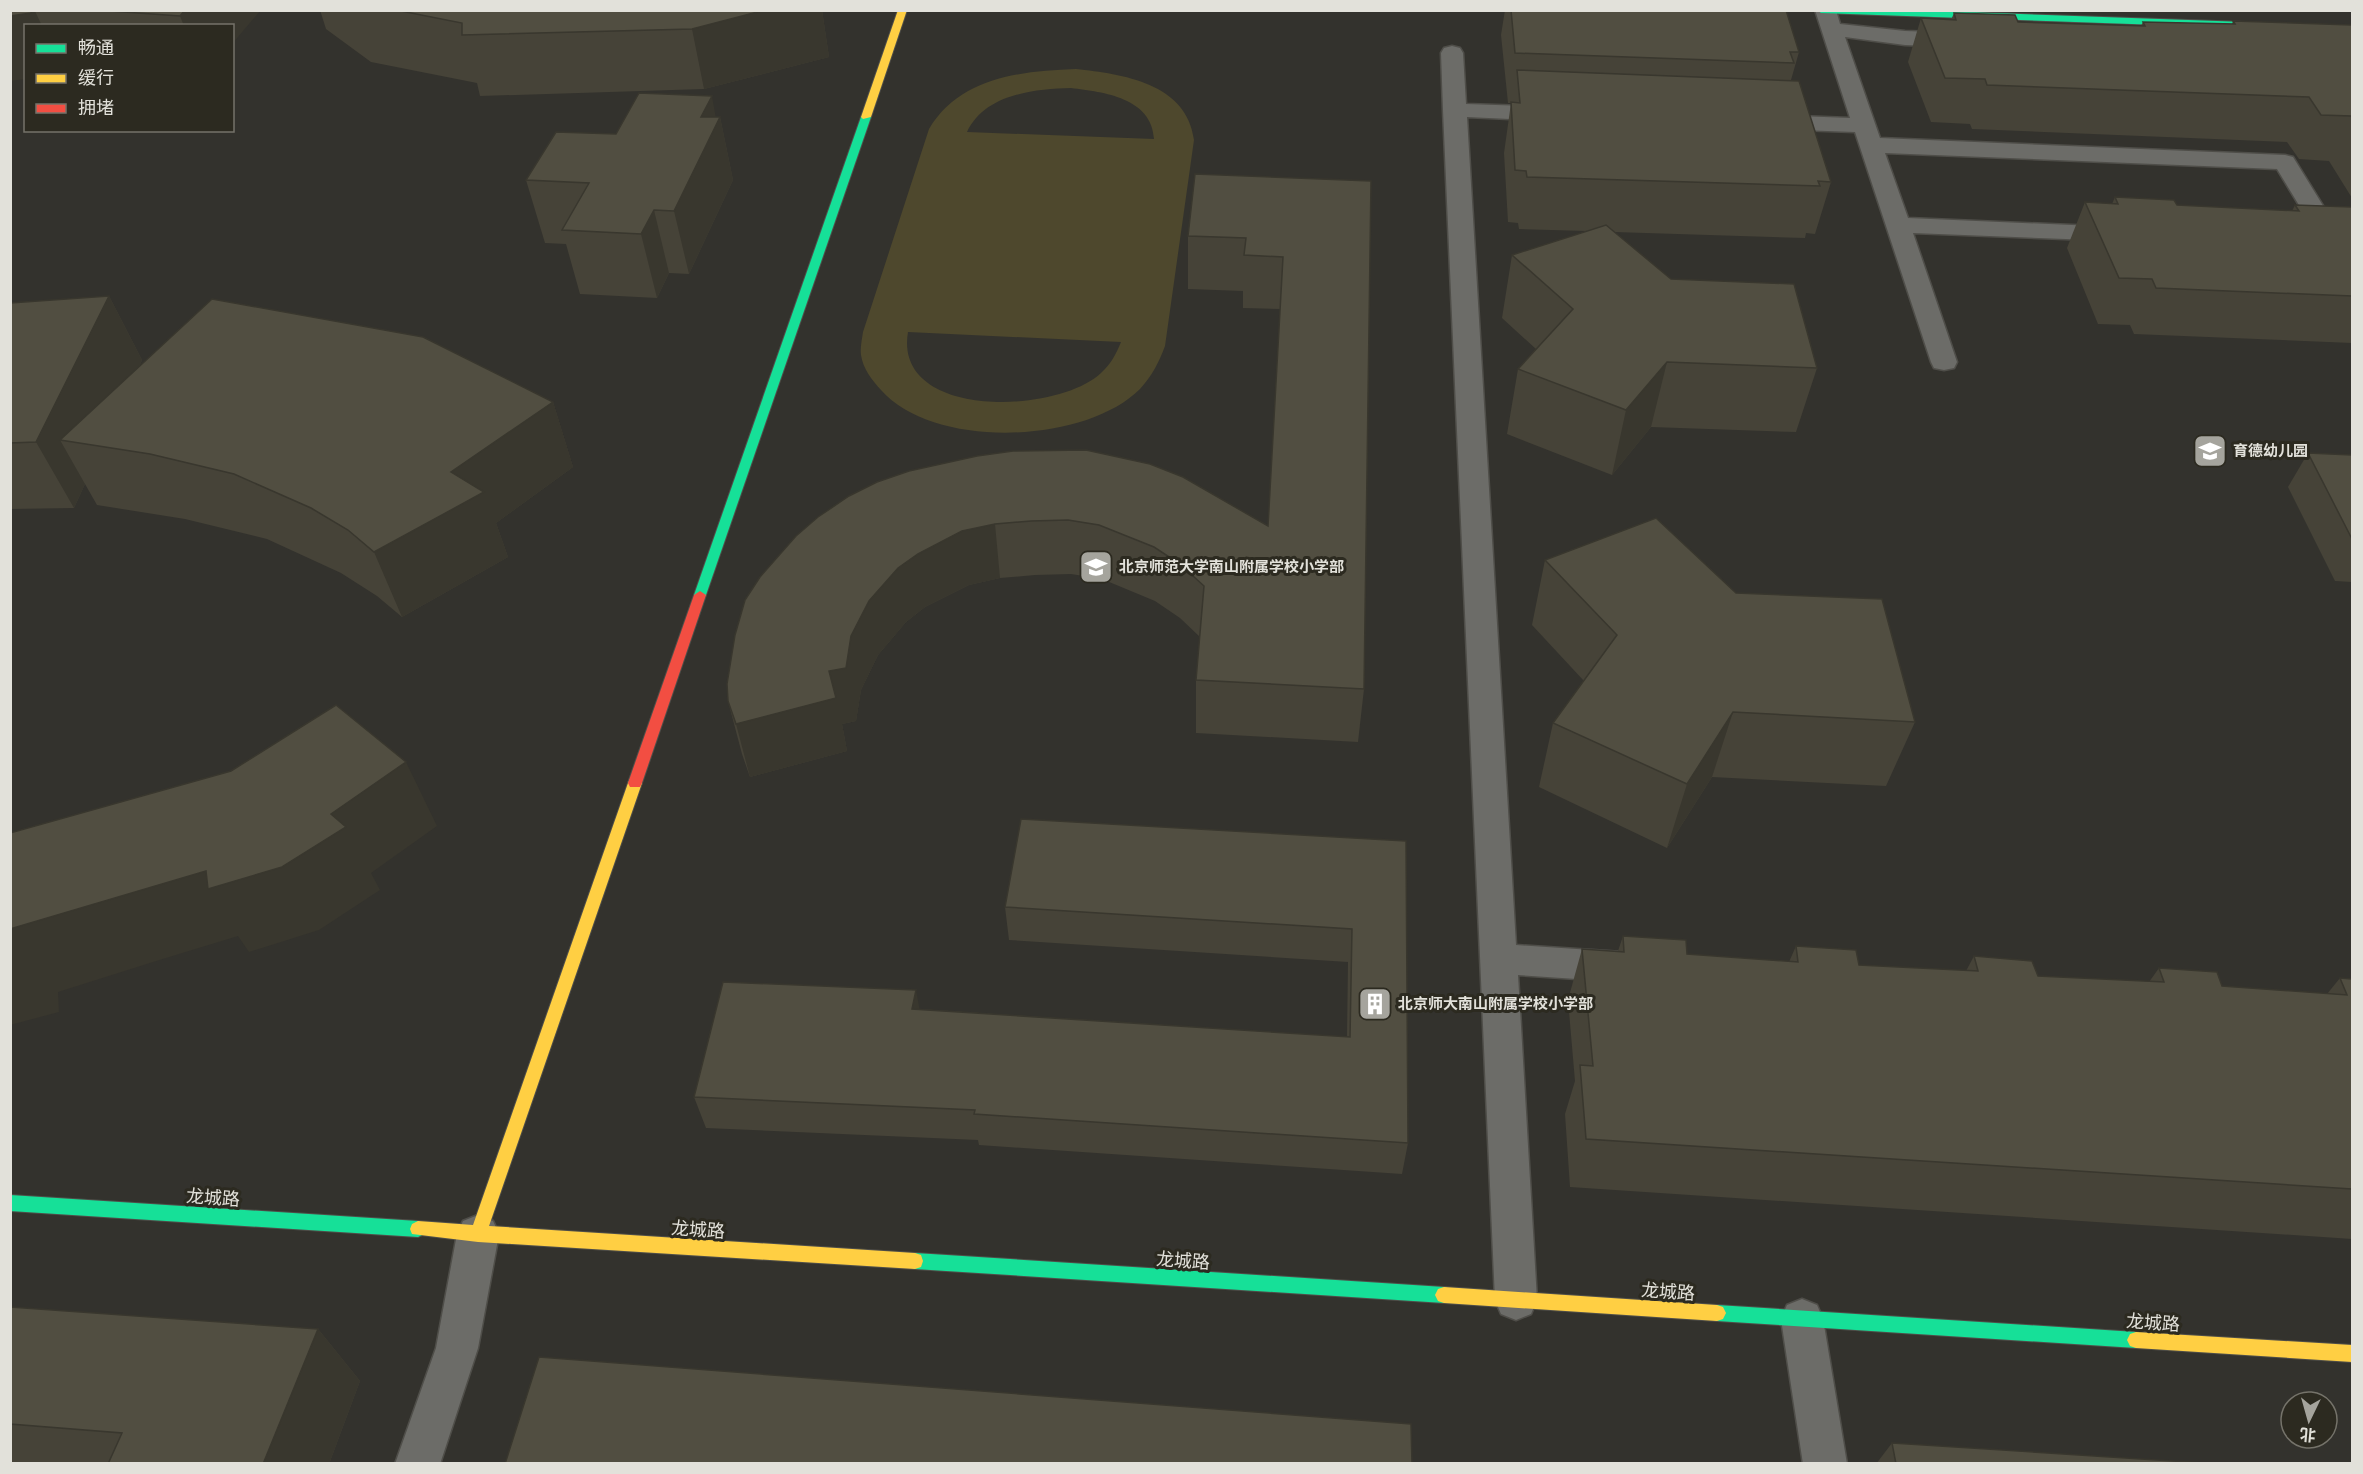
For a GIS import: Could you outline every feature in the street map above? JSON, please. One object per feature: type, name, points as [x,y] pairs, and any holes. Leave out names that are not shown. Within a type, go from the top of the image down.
[{"type":"street","points":[[478,1234],[903,10]]},
{"type":"street","points":[[1826,15],[2033,14],[2258,25]]},
{"type":"street","name":"龙城路","points":[[10,1203],[2352,1354]]},
{"type":"lane","points":[[1826,15],[1905,38],[1987,41]]},
{"type":"lane","points":[[1826,15],[1944,362]]},
{"type":"lane","points":[[1452,53],[1516,1300]]},
{"type":"lane","points":[[1454,110],[1571,114]]},
{"type":"lane","points":[[1747,121],[1867,135],[2285,162],[2335,243],[2311,242]]},
{"type":"lane","points":[[1898,225],[2146,235]]},
{"type":"lane","points":[[1498,959],[1649,968]]},
{"type":"lane","points":[[417,1464],[457,1348],[478,1234]]},
{"type":"lane","points":[[1802,1319],[1825,1464]]},
{"type":"shaded area","points":[[1076,69],[1113,74],[1150,85],[1166,94],[1179,106],[1189,121],[1194,140],[1165,346],[1155,369],[1140,389],[1115,407],[1084,421],[1048,429],[1010,433],[972,431],[936,423],[905,409],[881,390],[866,370],[861,352],[863,332],[929,129],[957,98],[994,80],[1034,72]],"holes":[[[1071,88],[1111,95],[1136,106],[1145,114],[1151,125],[1154,139],[967,132],[975,119],[986,109],[1012,96],[1027,92]],[[908,332],[1121,342],[1105,370],[1079,387],[1050,397],[1016,401],[982,401],[951,394],[926,381],[910,360]]]},
{"type":"building","points":[[10,10],[31,10],[31,13],[10,16]]},
{"type":"building","points":[[185,10],[180,16],[110,11],[35,11]]},
{"type":"building","points":[[396,10],[765,10],[692,29],[462,35],[462,23]]},
{"type":"building","points":[[1511,10],[1786,10],[1799,52],[1790,52],[1794,63],[1515,53]]},
{"type":"building","points":[[1954,13],[2015,15],[2018,22],[2145,26],[2143,22],[2235,24],[2233,21],[2352,25],[2352,118],[2351,116],[2321,115],[2309,97],[1987,85],[1985,79],[1945,78],[1921,18],[1956,20]]},
{"type":"building","points":[[1517,70],[1799,81],[1831,182],[1818,181],[1820,186],[1527,177],[1526,171],[1515,170],[1511,102],[1520,103]]},
{"type":"building","points":[[639,93],[712,96],[701,117],[720,117],[674,211],[654,210],[641,234],[562,230],[589,183],[526,180],[556,132],[616,134]]},
{"type":"building","points":[[1195,174],[1371,181],[1364,689],[1196,680],[1204,586],[1180,564],[1154,547],[1099,525],[1068,520],[1031,521],[995,524],[962,531],[918,554],[898,568],[869,601],[851,636],[846,668],[829,671],[836,698],[736,724],[728,701],[727,684],[735,635],[745,600],[760,577],[796,536],[818,517],[849,496],[877,482],[909,471],[977,456],[1013,451],[1086,450],[1150,464],[1183,477],[1268,526],[1283,257],[1244,255],[1246,238],[1188,236]]},
{"type":"building","points":[[2115,197],[2174,200],[2177,205],[2299,211],[2295,205],[2352,207],[2352,296],[2156,288],[2152,279],[2119,278],[2085,202],[2118,204]]},
{"type":"building","points":[[1606,225],[1671,279],[1794,284],[1817,368],[1667,362],[1626,410],[1518,369],[1573,309],[1512,255]]},
{"type":"building","points":[[109,296],[36,442],[10,443],[10,303]]},
{"type":"building","points":[[212,299],[423,337],[553,402],[451,472],[484,492],[374,552],[348,530],[311,508],[234,474],[150,454],[60,440]]},
{"type":"building","points":[[2308,453],[2352,455],[2352,539]]},
{"type":"building","points":[[1656,518],[1736,593],[1882,599],[1915,722],[1733,712],[1687,784],[1553,723],[1617,635],[1545,560]]},
{"type":"building","points":[[336,705],[406,762],[331,814],[346,827],[282,867],[208,889],[206,871],[10,929],[10,833],[231,771]]},
{"type":"building","points":[[1021,819],[1406,841],[1408,1143],[974,1114],[975,1110],[694,1097],[723,982],[916,990],[912,1009],[1350,1037],[1352,929],[1005,907]]},
{"type":"building","points":[[1623,936],[1686,940],[1687,954],[1798,962],[1796,946],[1856,950],[1859,965],[1978,971],[1974,956],[2032,961],[2038,976],[2164,982],[2159,968],[2217,972],[2222,986],[2347,995],[2340,978],[2352,979],[2352,1189],[1586,1139],[1580,1065],[1593,1066],[1582,949],[1624,952]]},
{"type":"building","points":[[10,1307],[318,1329],[263,1464],[108,1464],[122,1433],[10,1424]]},
{"type":"building","points":[[539,1357],[1411,1424],[1412,1464],[505,1464]]},
{"type":"building","points":[[1892,1443],[2219,1464],[1896,1464]]},
{"type":"traffic: fast","points":[[1821,10],[2245,25]]},
{"type":"traffic: fast","points":[[700,595],[866,117]]},
{"type":"traffic: fast","points":[[10,1203],[418,1229]]},
{"type":"traffic: fast","points":[[915,1261],[1444,1295]]},
{"type":"traffic: fast","points":[[1717,1313],[2136,1340]]},
{"type":"traffic: slow","points":[[866,117],[903,10]]},
{"type":"traffic: slow","points":[[478,1234],[635,783]]},
{"type":"traffic: slow","points":[[418,1229],[915,1261]]},
{"type":"traffic: slow","points":[[1444,1295],[1717,1313]]},
{"type":"traffic: slow","points":[[2136,1340],[2352,1354]]},
{"type":"traffic: jam","points":[[635,783],[700,595]]},
{"type":"place","name":"育德幼儿园","points":[[2210,451]]},
{"type":"place","name":"北京师范大学南山附属学校小学部","points":[[1096,567]]},
{"type":"place","name":"北京师大南山附属学校小学部","points":[[1375,1004]]}]
